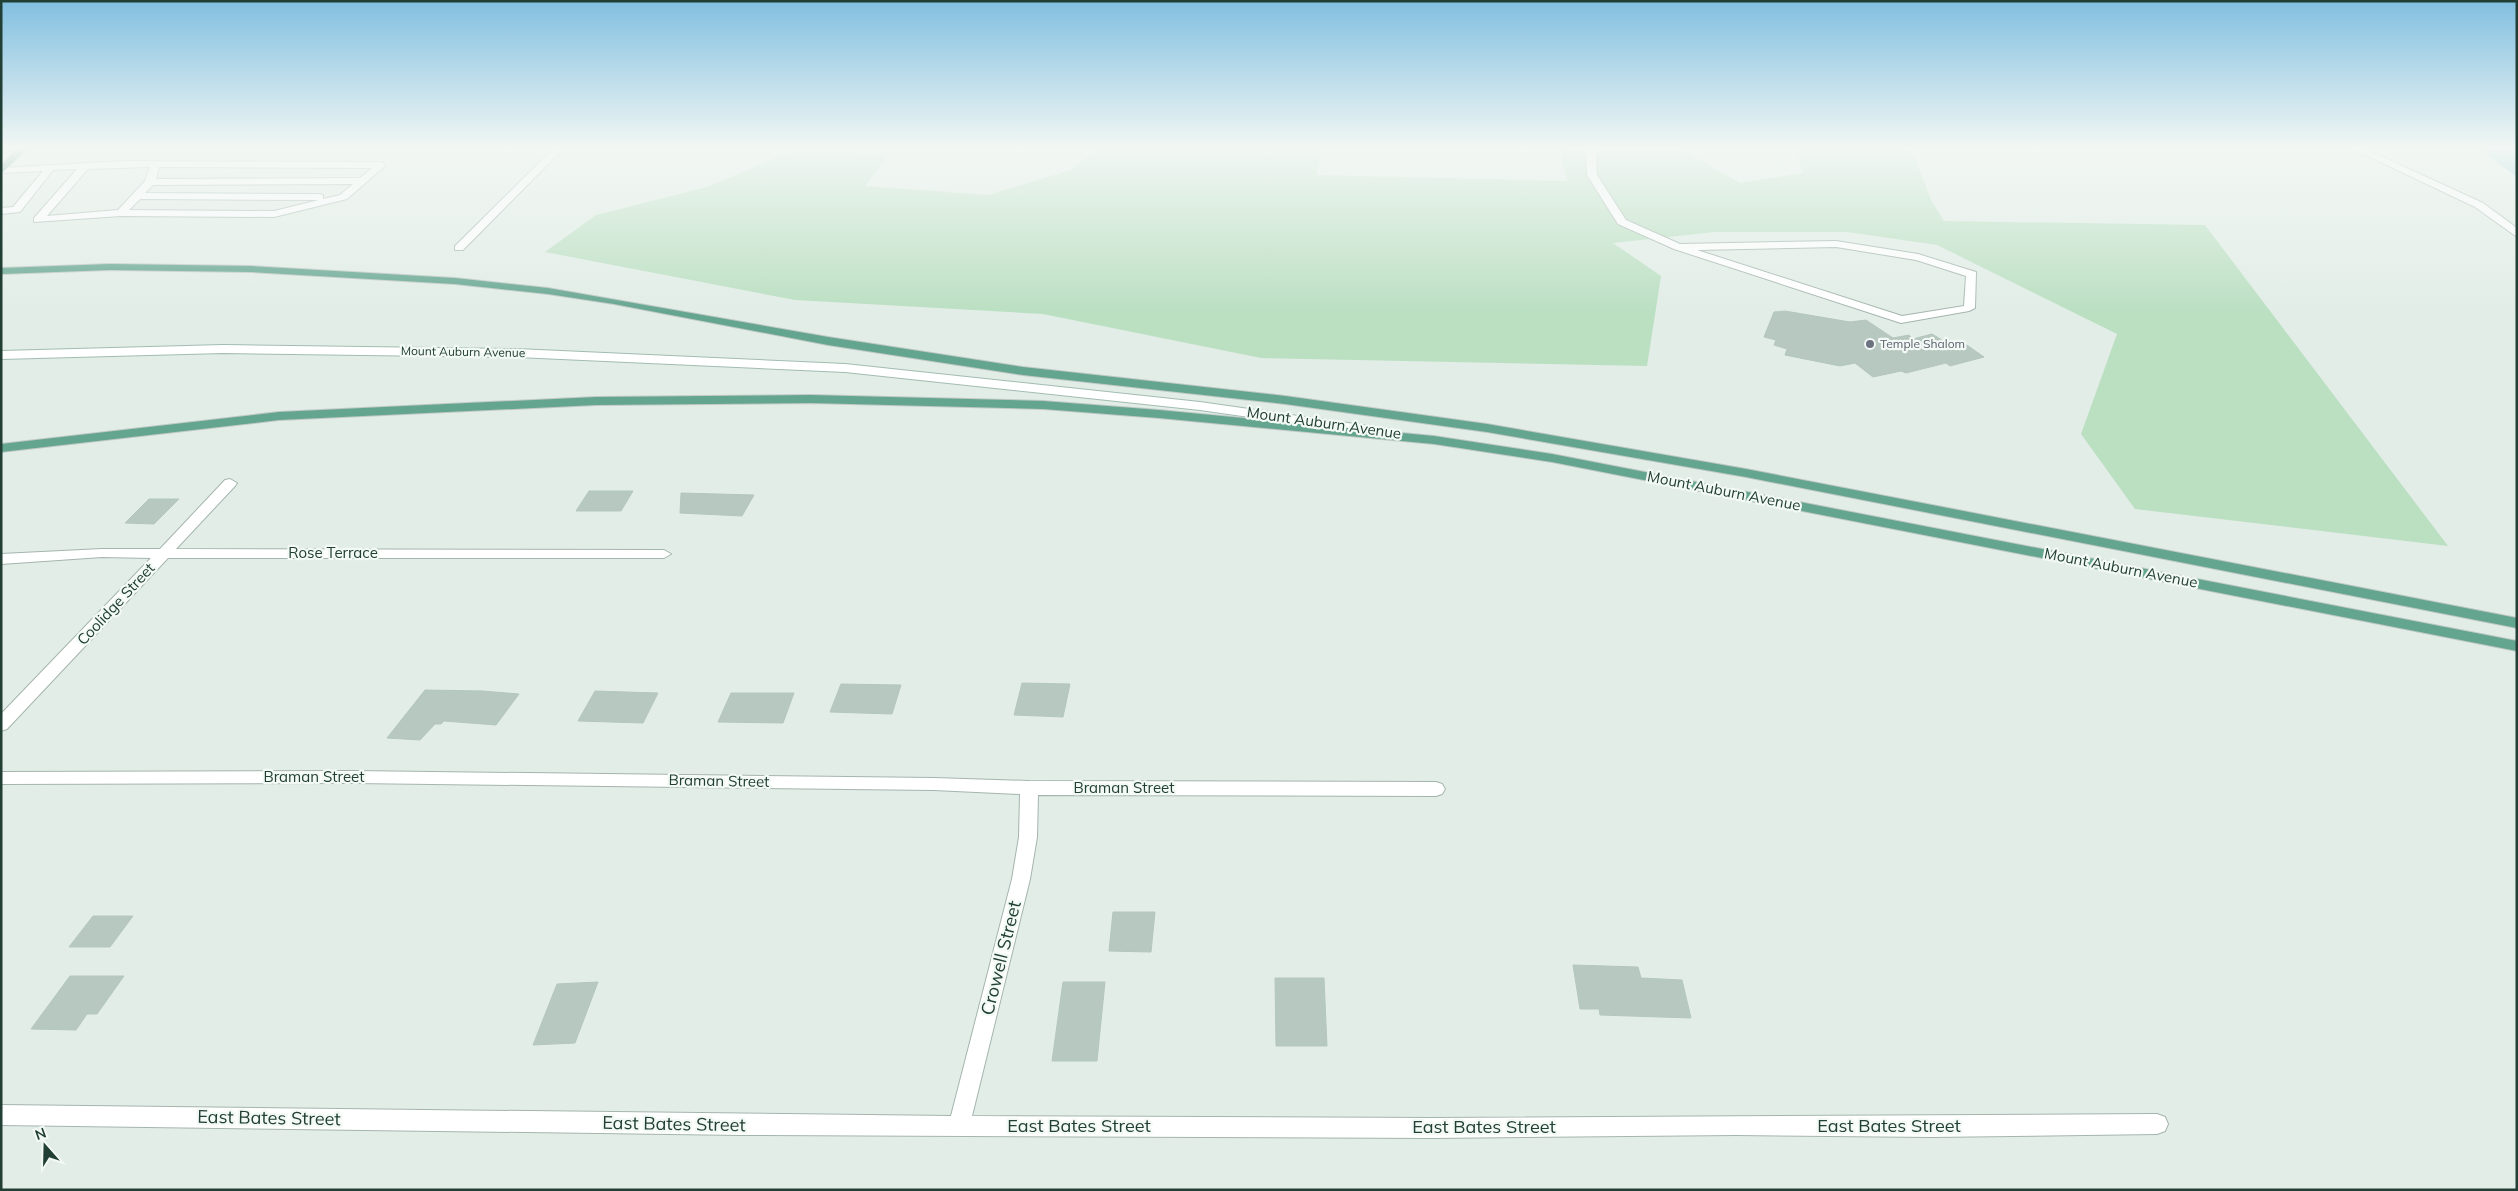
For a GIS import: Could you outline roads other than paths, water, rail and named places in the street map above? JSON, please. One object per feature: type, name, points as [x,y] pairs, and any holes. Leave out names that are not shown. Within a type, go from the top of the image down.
[{"type":"main road","points":[[1,271],[173,266],[455,280],[614,301],[828,341],[1023,371],[1111,381]]},
{"type":"main road","name":"Mount Auburn Avenue","points":[[1111,381],[1285,400],[1496,430],[1746,473],[2517,622]]},
{"type":"main road","points":[[1,448],[279,416],[506,404],[702,398],[920,400],[1042,404],[1434,440]]},
{"type":"main road","name":"Mount Auburn Avenue","points":[[1434,440],[1552,458],[1704,486],[2517,646]]},
{"type":"street","points":[[16,210],[21,204]]},
{"type":"street","points":[[39,207],[42,204]]},
{"type":"street","points":[[53,204],[38,220],[121,212],[274,214],[316,204]]},
{"type":"street","points":[[121,212],[129,204]]},
{"type":"street","points":[[459,248],[503,204]]},
{"type":"street","points":[[1610,204],[1622,222],[1678,247],[1901,320],[1969,308],[1972,274],[1918,257],[1836,244],[1678,247]]},
{"type":"street","points":[[2476,204],[2517,234]]},
{"type":"street","points":[[1,211],[51,206]]},
{"type":"street","name":"Mount Auburn Avenue","points":[[1,355],[223,349],[517,352],[826,367],[1200,406],[1434,440]]},
{"type":"street","name":"Mount Auburn Avenue","points":[[924,376],[1111,381]]},
{"type":"street","name":"Coolidge Street","points":[[1,725],[230,483]]},
{"type":"street","name":"Rose Terrace","points":[[1,559],[102,554],[664,554]]},
{"type":"street","name":"Braman Street","points":[[1,778],[353,777],[934,784],[1028,788],[1436,789]]},
{"type":"street","name":"Crowell Street","points":[[959,1126],[1021,879],[1028,837],[1028,788]]},
{"type":"street","name":"East Bates Street","points":[[1,1115],[741,1125],[1432,1128],[1746,1125],[1931,1127],[2157,1124]]},
{"type":"place","name":"Temple Shalom","points":[[1870,344]]}]
